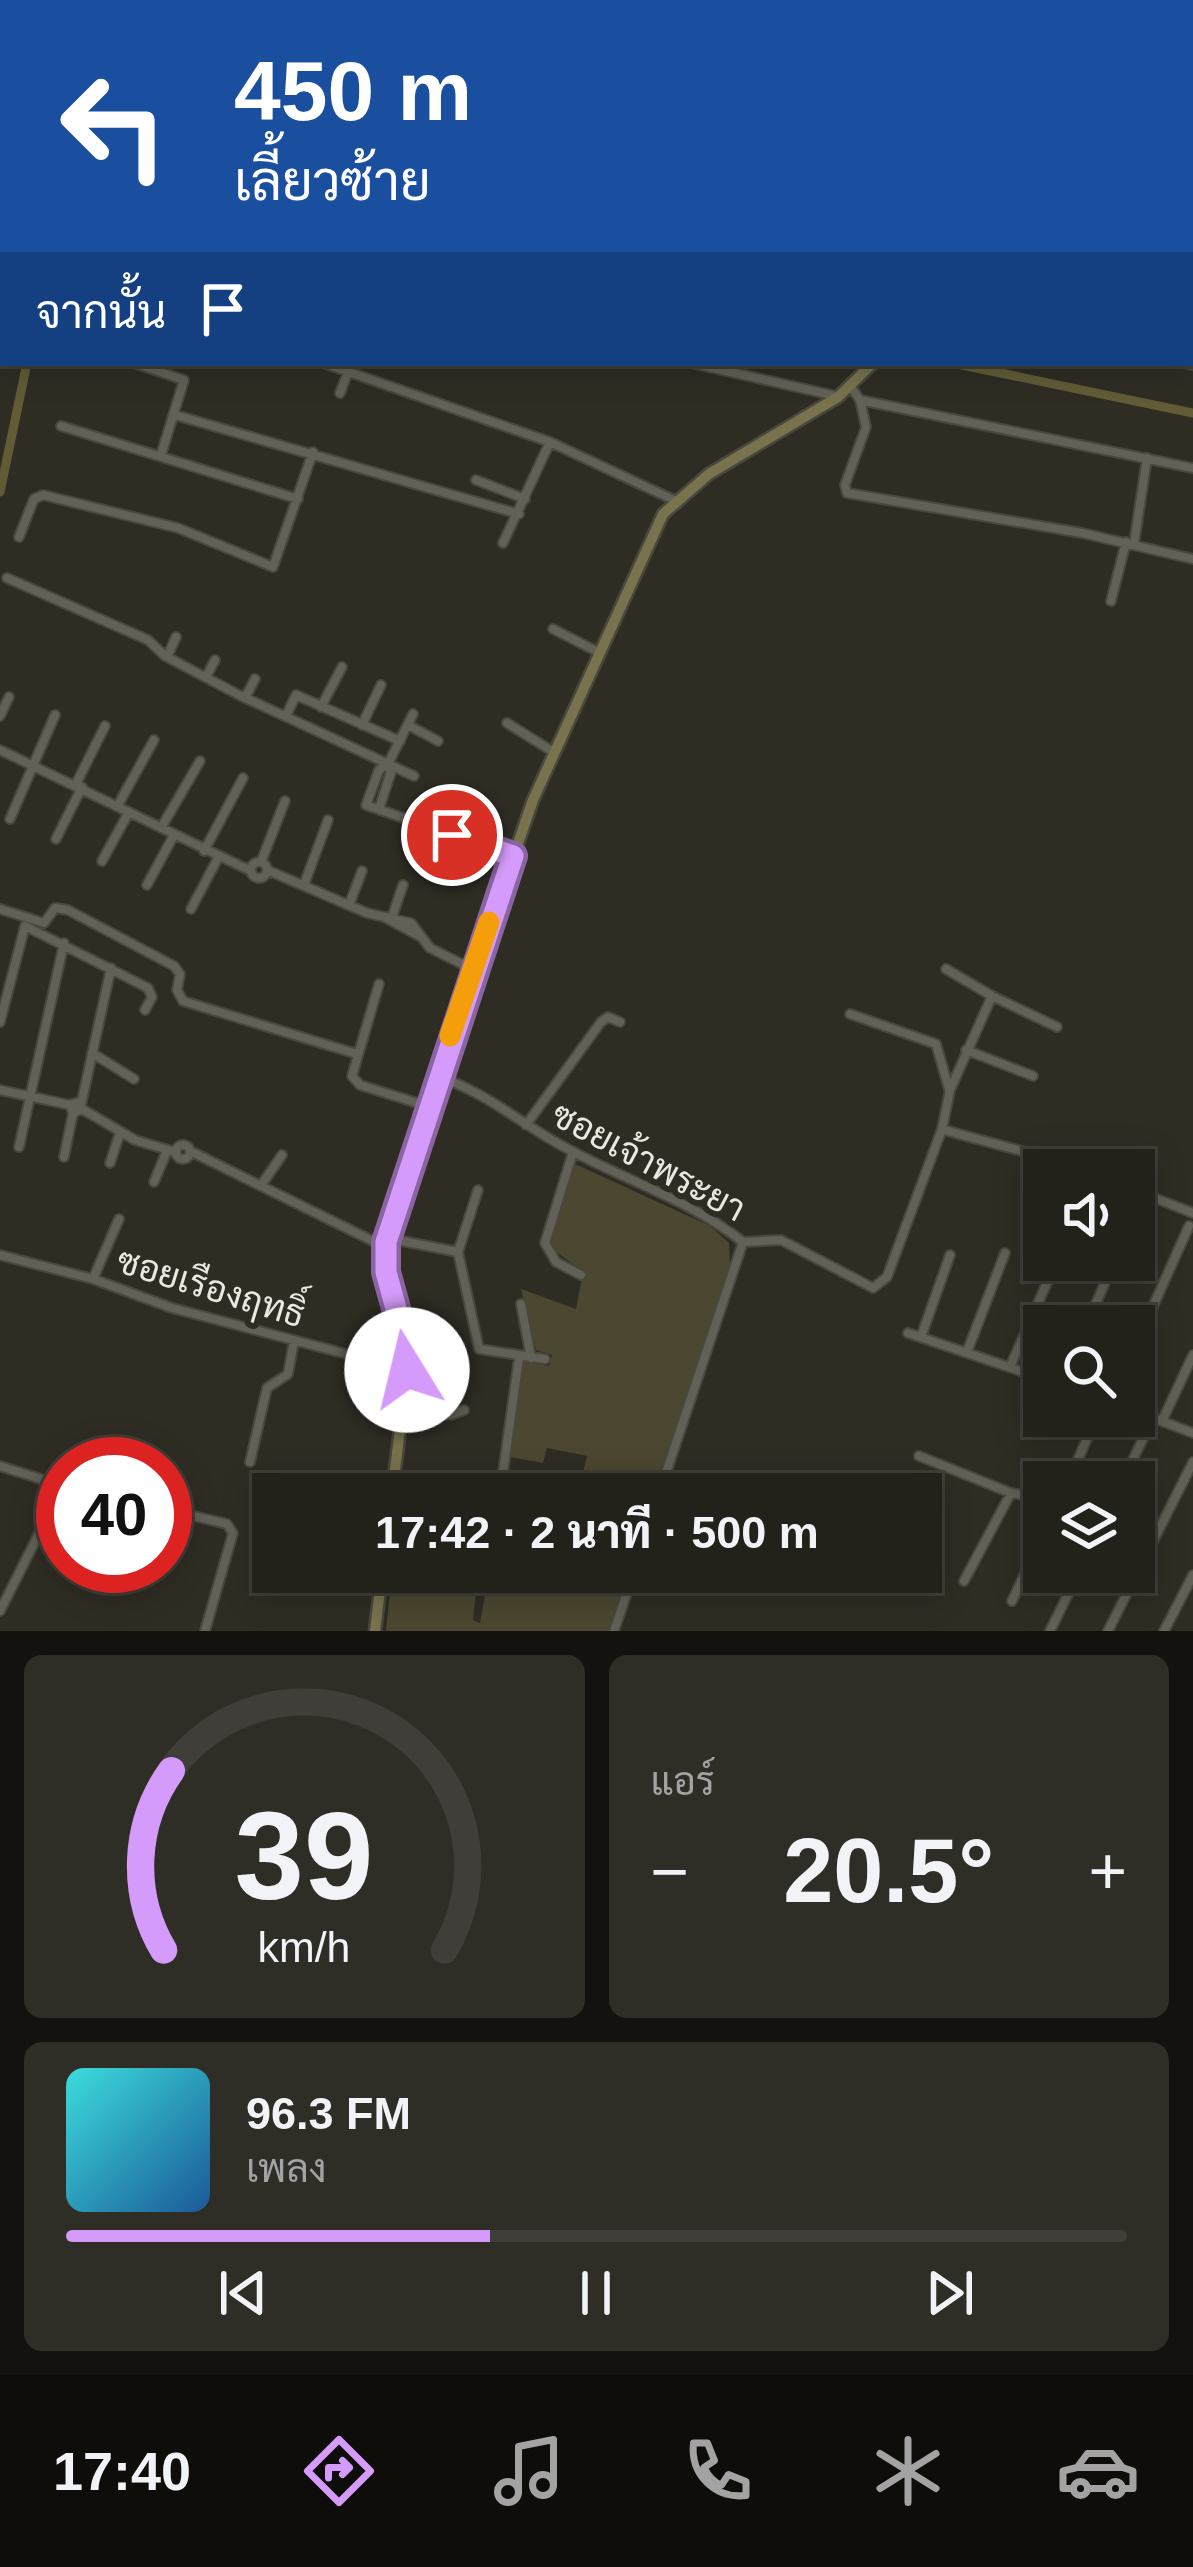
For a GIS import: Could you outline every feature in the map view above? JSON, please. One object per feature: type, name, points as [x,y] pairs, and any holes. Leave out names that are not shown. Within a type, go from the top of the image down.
[{"type":"street","points":[[143,366],[184,380],[161,455]]},
{"type":"street","points":[[332,366],[550,442],[676,501]]},
{"type":"street","points":[[705,366],[838,397]]},
{"type":"street","points":[[395,1473],[407,1370],[387,1243],[472,969],[554,753],[657,523],[709,474],[838,397],[870,366]]},
{"type":"street","points":[[340,394],[348,372]]},
{"type":"street","points":[[855,383],[866,427],[847,493],[1130,543],[1193,559]]},
{"type":"street","points":[[860,400],[1193,468]]},
{"type":"street","points":[[175,415],[519,514]]},
{"type":"street","points":[[61,426],[298,499]]},
{"type":"street","points":[[502,543],[550,442]]},
{"type":"street","points":[[19,537],[34,500],[43,495],[178,528],[273,567],[313,452]]},
{"type":"street","points":[[1112,601],[1130,543],[1147,458]]},
{"type":"street","points":[[476,480],[525,499]]},
{"type":"street","points":[[7,578],[148,640],[167,657],[206,677],[415,776]]},
{"type":"street","points":[[553,629],[602,653]]},
{"type":"street","points":[[167,657],[176,637]]},
{"type":"street","points":[[206,677],[215,660]]},
{"type":"street","points":[[321,706],[342,667]]},
{"type":"street","points":[[246,696],[255,680]]},
{"type":"street","points":[[362,724],[381,685]]},
{"type":"street","points":[[286,716],[296,695],[400,741]]},
{"type":"street","points":[[0,716],[9,697]]},
{"type":"street","points":[[413,714],[388,764],[379,770],[366,805],[513,856]]},
{"type":"street","points":[[10,819],[55,715]]},
{"type":"street","points":[[507,723],[554,753]]},
{"type":"street","points":[[408,725],[438,741]]},
{"type":"street","points":[[56,839],[105,726]]},
{"type":"street","points":[[118,805],[154,740]]},
{"type":"street","points":[[0,750],[79,785],[218,858],[251,871],[264,866],[349,904],[411,923],[436,952],[472,969]]},
{"type":"street","points":[[161,828],[200,761]]},
{"type":"street","points":[[379,809],[391,772],[388,764]]},
{"type":"street","points":[[204,851],[243,778]]},
{"type":"street","points":[[264,866],[285,801]]},
{"type":"street","points":[[102,860],[129,812]]},
{"type":"street","points":[[304,885],[328,820]]},
{"type":"street","points":[[146,885],[173,835]]},
{"type":"street","points":[[191,909],[218,858]]},
{"type":"street","points":[[349,904],[362,871]]},
{"type":"street","points":[[389,919],[404,885]]},
{"type":"street","points":[[0,908],[41,923],[55,908],[68,910],[174,966],[181,974],[177,990],[183,1001],[357,1054]]},
{"type":"street","points":[[0,1022],[21,928],[64,943],[150,990],[145,1010]]},
{"type":"street","points":[[19,1148],[64,943]]},
{"type":"street","points":[[64,1157],[111,968]]},
{"type":"street","points":[[946,969],[1057,1028]]},
{"type":"street","points":[[380,984],[352,1076],[360,1085],[427,1106]]},
{"type":"street","points":[[992,996],[950,1090],[942,1130],[1029,1149]]},
{"type":"street","points":[[850,1014],[936,1044],[950,1090]]},
{"type":"street","points":[[526,1125],[601,1022],[608,1017],[620,1022]]},
{"type":"street","points":[[966,1050],[1033,1076]]},
{"type":"street","points":[[92,1053],[134,1079]]},
{"type":"street","name":"ซอยเจ้าพระยา","points":[[437,1076],[489,1095],[526,1125],[710,1216],[743,1242],[781,1240],[880,1286],[942,1130]]},
{"type":"street","points":[[0,1090],[77,1108],[185,1159],[190,1150],[387,1243],[458,1252]]},
{"type":"street","points":[[110,1163],[120,1132]]},
{"type":"street","points":[[573,1152],[545,1243],[556,1262],[581,1275]]},
{"type":"street","points":[[154,1182],[171,1153]]},
{"type":"street","points":[[262,1184],[283,1155]]},
{"type":"street","points":[[478,1190],[458,1252],[476,1344],[519,1358],[545,1358]]},
{"type":"street","points":[[1155,1198],[1193,1213]]},
{"type":"street","points":[[93,1279],[119,1219]]},
{"type":"street","points":[[1154,1305],[1189,1226]]},
{"type":"street","points":[[666,1473],[743,1242]]},
{"type":"street","points":[[967,1352],[1005,1253]]},
{"type":"street","name":"ซอยเรืองฤทธิ์","points":[[0,1255],[93,1279],[172,1308],[407,1370]]},
{"type":"street","points":[[921,1336],[950,1256]]},
{"type":"street","points":[[1010,1367],[1048,1281]]},
{"type":"street","points":[[520,1304],[531,1358]]},
{"type":"street","points":[[908,1334],[1023,1371]]},
{"type":"street","points":[[250,1462],[267,1388],[288,1373],[294,1341]]},
{"type":"street","points":[[1134,1461],[1193,1354]]},
{"type":"street","points":[[503,1473],[519,1358]]},
{"type":"street","points":[[403,1408],[451,1415],[464,1410]]},
{"type":"street","points":[[1157,1419],[1193,1433]]},
{"type":"street","points":[[919,1456],[1023,1495]]},
{"type":"street","points":[[1108,1631],[1193,1462]]},
{"type":"street","points":[[0,1466],[36,1477]]},
{"type":"street","points":[[964,1581],[1011,1493]]},
{"type":"street","points":[[192,1516],[226,1524],[233,1533],[205,1631]]},
{"type":"street","points":[[0,1611],[36,1540]]},
{"type":"street","points":[[1164,1631],[1193,1575]]},
{"type":"street","points":[[1012,1601],[1023,1578]]},
{"type":"street","points":[[375,1631],[380,1593]]},
{"type":"street","points":[[614,1631],[627,1593]]},
{"type":"street","points":[[1050,1631],[1069,1593]]},
{"type":"shaded area","points":[[573,1163],[710,1226],[729,1243],[730,1264],[662,1473],[583,1473],[587,1456],[547,1448],[543,1463],[509,1457],[524,1362],[549,1366],[552,1355],[536,1350],[521,1289],[576,1309],[583,1272],[550,1247]]},
{"type":"shaded area","points":[[390,1593],[476,1593],[473,1620],[480,1623],[485,1593],[622,1593],[610,1631],[386,1631]]},
{"type":"waterway","points":[[0,492],[26,366]]},
{"type":"waterway","points":[[966,366],[1193,413]]},
{"type":"slow traffic","points":[[450,1036],[489,922]]},
{"type":"route","points":[[407,1370],[409,1356],[386,1272],[386,1242],[474,962],[513,856],[452,835]]}]
